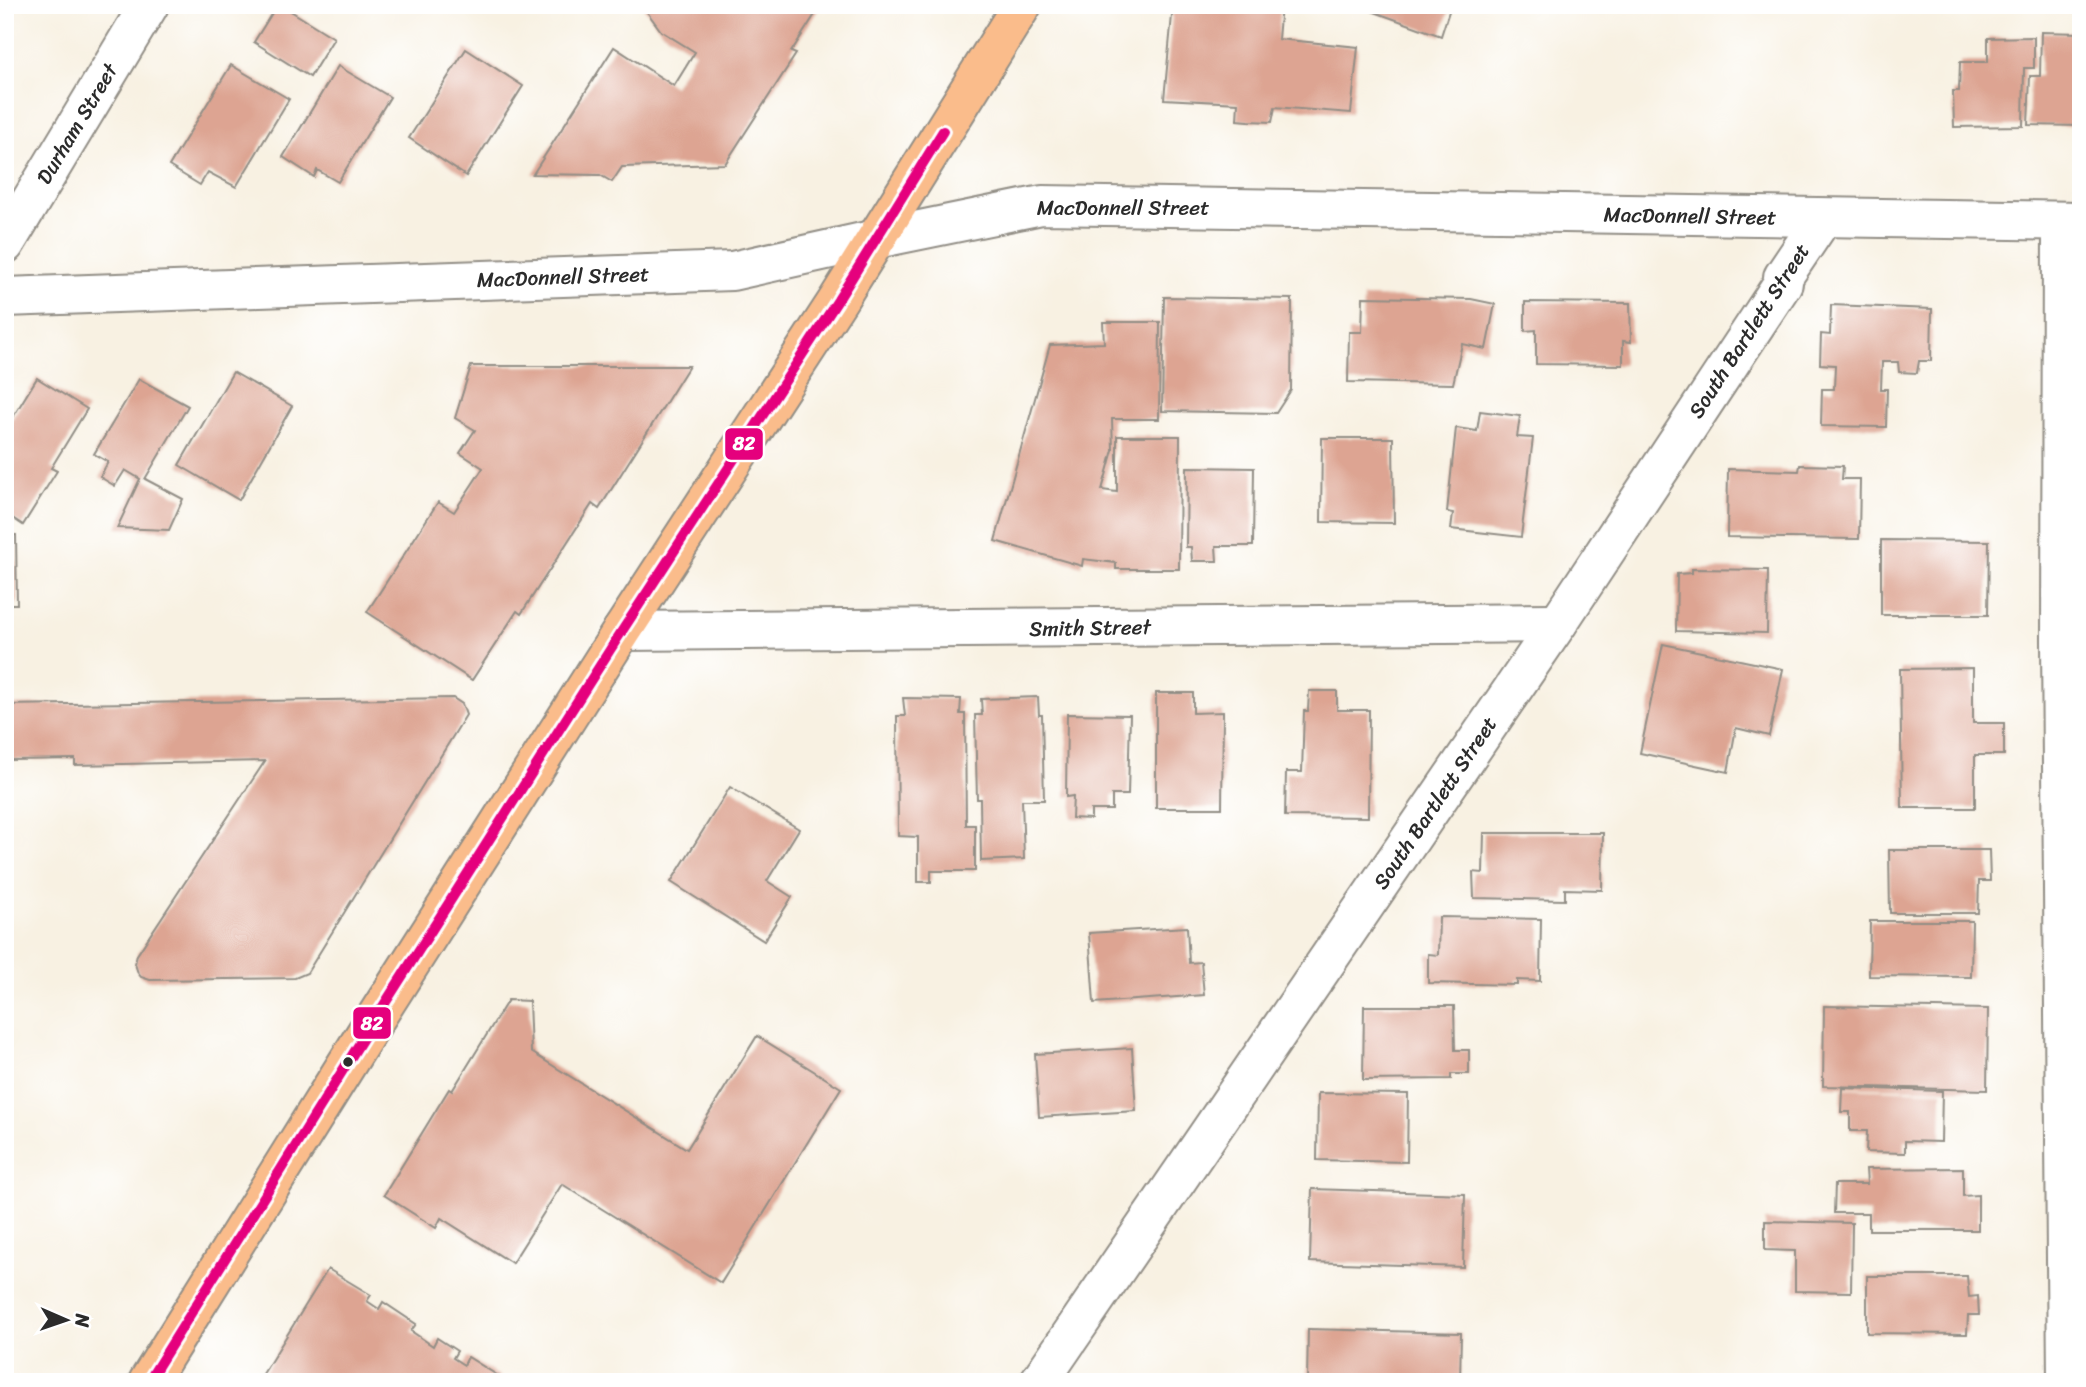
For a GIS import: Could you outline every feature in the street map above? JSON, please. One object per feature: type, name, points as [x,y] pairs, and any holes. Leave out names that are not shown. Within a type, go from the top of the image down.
[{"type":"main road","points":[[148,1382],[368,1030],[622,631],[831,311],[1022,5]]},
{"type":"street","name":"Durham Street","points":[[5,244],[149,5]]},
{"type":"street","name":"MacDonnell Street","points":[[5,297],[732,271],[1042,205],[2071,221]]},
{"type":"street","name":"South Bartlett Street","points":[[1039,1382],[1558,623],[1783,283],[1783,277],[1822,219]]},
{"type":"street","points":[[2067,1382],[2071,221]]},
{"type":"street","name":"Smith Street","points":[[622,631],[1558,623]]},
{"type":"building","points":[[277,5],[334,38],[310,77],[254,42]]},
{"type":"building","points":[[642,5],[821,5],[791,52],[796,54],[725,164],[622,167],[612,182],[600,175],[533,174],[614,47],[674,86],[695,52],[661,31]]},
{"type":"building","points":[[1173,5],[1281,5],[1278,39],[1358,47],[1351,113],[1275,107],[1272,122],[1249,121],[1237,120],[1238,103],[1164,99]]},
{"type":"building","points":[[1355,5],[1451,5],[1441,36]]},
{"type":"building","points":[[2041,32],[2081,33],[2081,126],[2028,125],[2030,76],[2040,76]]},
{"type":"building","points":[[2034,37],[2034,68],[2024,68],[2023,126],[1954,127],[1953,91],[1959,91],[1960,62],[1988,62],[1988,38]]},
{"type":"building","points":[[466,49],[523,86],[466,176],[409,138]]},
{"type":"building","points":[[231,65],[289,99],[236,187],[208,172],[200,185],[169,166]]},
{"type":"building","points":[[338,66],[390,97],[338,182],[317,170],[314,177],[283,157]]},
{"type":"building","points":[[1164,297],[1292,299],[1291,390],[1276,413],[1162,411]]},
{"type":"building","points":[[1363,297],[1471,299],[1495,304],[1486,349],[1462,344],[1453,384],[1348,382],[1349,332],[1362,332]]},
{"type":"building","points":[[1525,302],[1630,303],[1631,342],[1623,341],[1623,365],[1536,364],[1536,330],[1525,331]]},
{"type":"building","points":[[1831,305],[1932,309],[1931,361],[1919,361],[1917,373],[1899,372],[1898,362],[1882,362],[1881,389],[1887,389],[1886,427],[1821,426],[1822,389],[1834,389],[1835,365],[1820,364],[1821,334],[1830,335]]},
{"type":"building","points":[[1103,322],[1160,322],[1159,419],[1112,419],[1113,450],[1102,490],[1117,492],[1117,436],[1180,436],[1179,569],[1116,569],[1116,563],[1083,559],[1082,566],[995,541],[1050,345],[1104,343]]},
{"type":"building","points":[[471,366],[689,366],[599,509],[592,504],[521,614],[517,611],[472,680],[367,612],[438,502],[454,512],[483,468],[460,453],[475,430],[455,418]]},
{"type":"building","points":[[233,372],[292,406],[239,500],[179,465]]},
{"type":"building","points":[[37,378],[87,409],[51,468],[57,471],[23,525],[5,513],[5,430]]},
{"type":"building","points":[[139,379],[188,406],[145,479],[183,499],[169,530],[117,528],[140,479],[125,470],[115,486],[100,477],[108,462],[94,454]]},
{"type":"building","points":[[1480,411],[1520,416],[1517,437],[1533,438],[1521,537],[1451,529],[1453,513],[1447,512],[1456,428],[1477,431]]},
{"type":"building","points":[[1322,438],[1393,438],[1394,523],[1321,522]]},
{"type":"building","points":[[1800,465],[1843,466],[1842,479],[1860,479],[1859,539],[1727,537],[1728,469],[1799,471]]},
{"type":"building","points":[[1187,467],[1254,468],[1253,546],[1216,546],[1217,561],[1192,561],[1191,547],[1186,547]]},
{"type":"building","points":[[5,535],[16,535],[17,604],[5,604]]},
{"type":"building","points":[[1881,540],[1989,541],[1988,615],[1881,615]]},
{"type":"building","points":[[1692,569],[1768,570],[1767,633],[1676,631],[1677,574],[1692,573]]},
{"type":"building","points":[[1663,644],[1783,669],[1769,736],[1736,728],[1728,772],[1640,753]]},
{"type":"building","points":[[1973,668],[1973,723],[2004,723],[2004,755],[1975,755],[1975,808],[1902,808],[1900,669]]},
{"type":"building","points":[[1309,691],[1337,691],[1337,710],[1369,710],[1368,817],[1285,816],[1286,772],[1302,772],[1304,711],[1308,711]]},
{"type":"building","points":[[1156,693],[1193,693],[1193,713],[1223,712],[1222,808],[1156,808]]},
{"type":"building","points":[[1038,697],[1039,715],[1042,715],[1044,800],[1022,800],[1024,859],[981,861],[975,715],[982,715],[981,699]]},
{"type":"building","points":[[453,698],[462,704],[466,715],[307,973],[295,978],[150,980],[141,977],[135,964],[137,955],[265,761],[75,765],[75,759],[10,760],[5,773],[5,705]]},
{"type":"building","points":[[903,698],[961,699],[960,714],[965,714],[966,825],[975,825],[975,871],[931,871],[931,882],[918,882],[918,837],[898,836],[897,716],[905,716]]},
{"type":"building","points":[[1067,714],[1130,715],[1128,795],[1112,795],[1112,810],[1091,810],[1091,819],[1072,818],[1073,796],[1066,797]]},
{"type":"building","points":[[730,787],[799,829],[767,881],[792,897],[764,941],[671,882]]},
{"type":"building","points":[[1484,833],[1603,833],[1602,890],[1565,889],[1565,900],[1474,898],[1473,872],[1483,873]]},
{"type":"building","points":[[1889,850],[1989,850],[1990,881],[1979,881],[1978,913],[1890,913]]},
{"type":"building","points":[[1439,917],[1541,919],[1540,981],[1517,980],[1517,985],[1428,983],[1428,954],[1438,955]]},
{"type":"building","points":[[1870,921],[1972,921],[1971,977],[1869,976]]},
{"type":"building","points":[[1187,927],[1189,963],[1201,962],[1204,995],[1094,1003],[1089,933]]},
{"type":"building","points":[[508,1000],[529,1001],[531,1052],[687,1149],[757,1036],[841,1088],[721,1283],[562,1184],[512,1263],[441,1218],[436,1228],[384,1195]]},
{"type":"building","points":[[1364,1006],[1454,1006],[1455,1050],[1469,1050],[1469,1074],[1451,1074],[1451,1079],[1363,1080]]},
{"type":"building","points":[[1824,1006],[1988,1009],[1987,1090],[1823,1086]]},
{"type":"building","points":[[1132,1048],[1136,1111],[1039,1117],[1035,1054]]},
{"type":"building","points":[[1842,1088],[1942,1091],[1941,1142],[1905,1141],[1905,1153],[1866,1152],[1867,1131],[1850,1131],[1850,1112],[1841,1112]]},
{"type":"building","points":[[1318,1093],[1408,1094],[1407,1162],[1317,1160]]},
{"type":"building","points":[[1963,1168],[1963,1196],[1978,1195],[1978,1230],[1869,1230],[1869,1213],[1834,1213],[1835,1184],[1867,1184],[1866,1169]]},
{"type":"building","points":[[1312,1189],[1465,1194],[1463,1267],[1310,1262]]},
{"type":"building","points":[[1765,1221],[1852,1223],[1851,1292],[1795,1291],[1795,1251],[1765,1250]]},
{"type":"building","points":[[328,1269],[371,1295],[367,1301],[379,1309],[383,1302],[416,1324],[411,1331],[433,1346],[437,1338],[457,1351],[453,1358],[464,1365],[468,1357],[508,1382],[258,1382]]},
{"type":"building","points":[[1867,1276],[1967,1276],[1969,1297],[1978,1296],[1979,1315],[1968,1315],[1967,1334],[1867,1333]]},
{"type":"building","points":[[1308,1329],[1461,1333],[1460,1382],[1307,1382]]},
{"type":"transit line","name":"82","points":[[148,1382],[368,1030],[622,631],[838,300],[943,131]]}]
